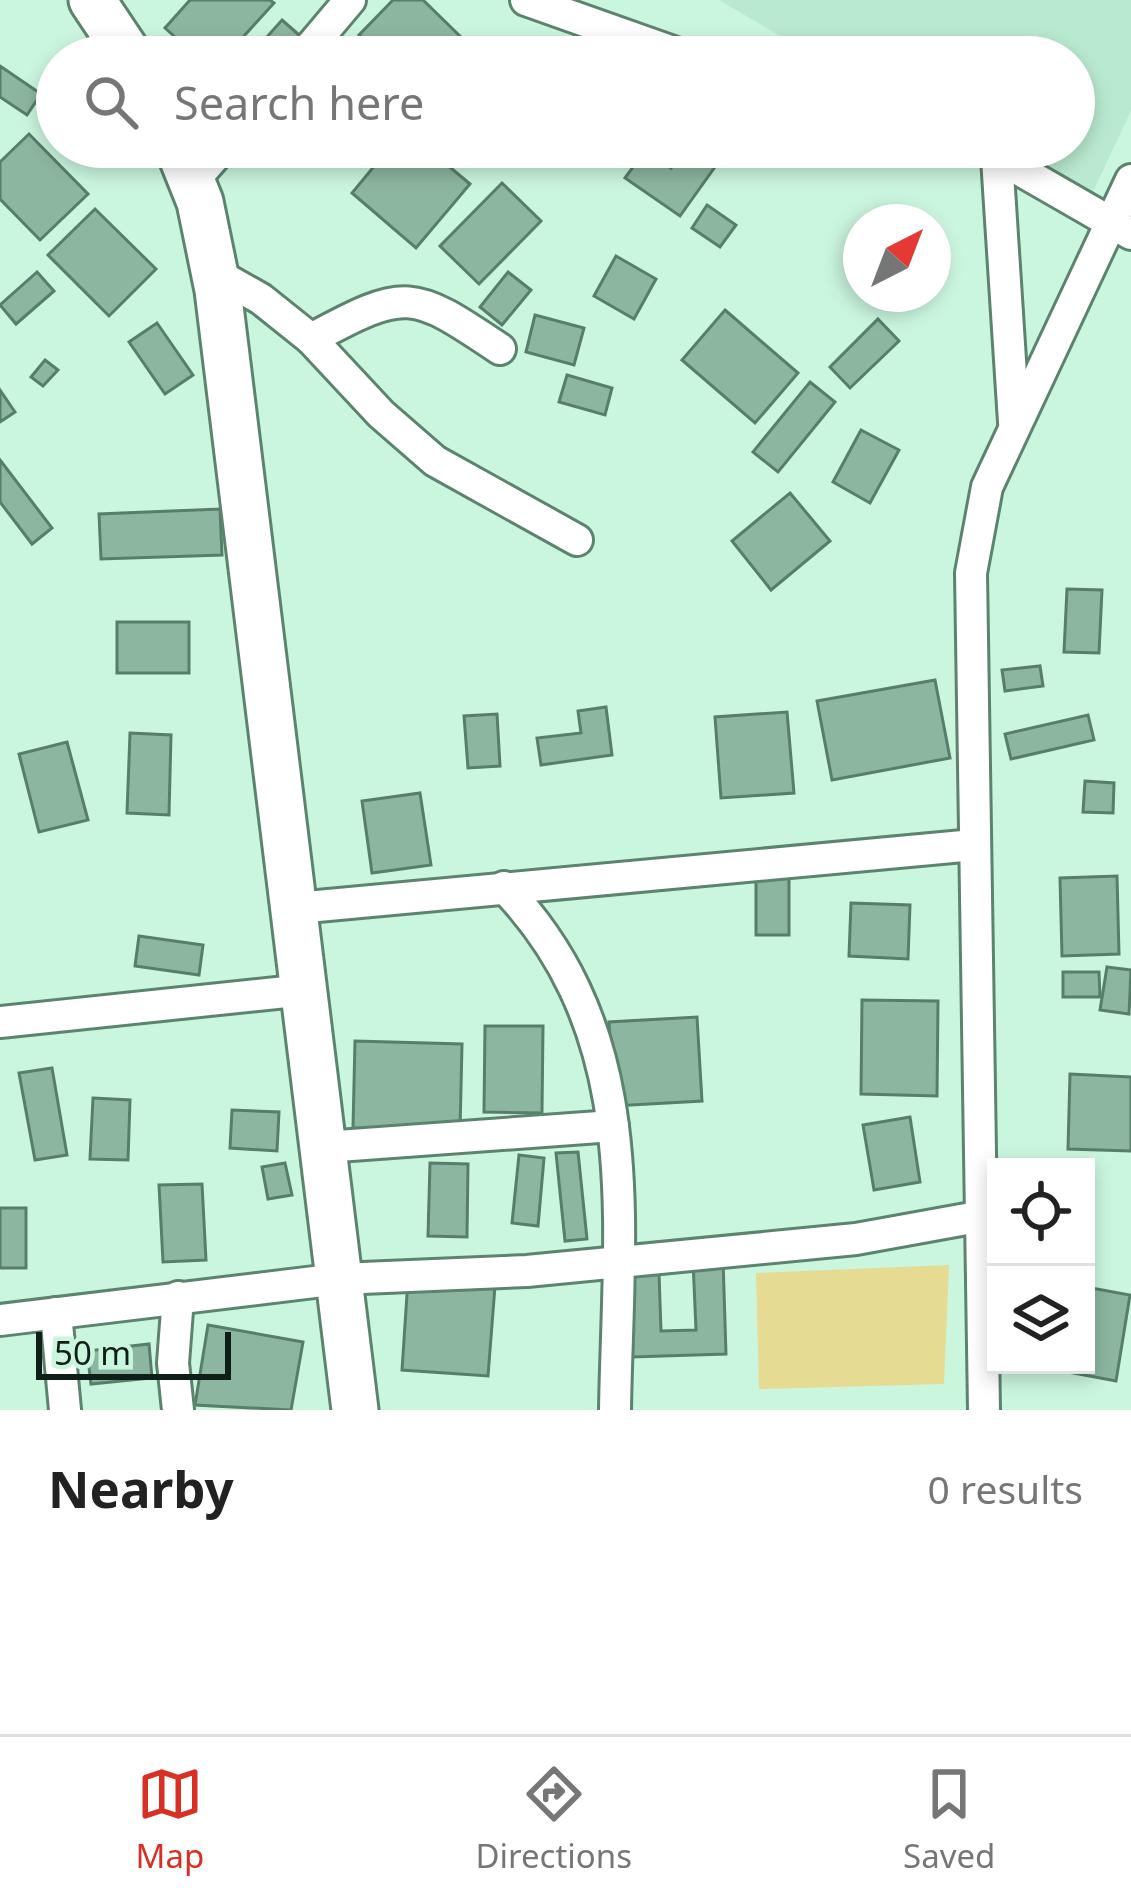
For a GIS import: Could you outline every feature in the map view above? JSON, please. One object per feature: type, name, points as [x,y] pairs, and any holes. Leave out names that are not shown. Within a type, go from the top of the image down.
[{"type":"street","points":[[92,0],[116,36]]},
{"type":"street","points":[[320,36],[350,0]]},
{"type":"street","points":[[526,0],[627,36]]},
{"type":"street","points":[[186,168],[215,273],[355,1410]]},
{"type":"street","points":[[989,168],[1015,429]]},
{"type":"street","points":[[1013,168],[1121,227]]},
{"type":"street","points":[[984,1410],[971,572],[987,488],[1121,227],[1131,180]]},
{"type":"street","points":[[215,273],[261,299],[311,339],[381,414],[435,461],[577,540]]},
{"type":"street","points":[[311,339],[364,310],[411,298],[434,304],[500,349]]},
{"type":"street","points":[[296,908],[974,845]]},
{"type":"street","points":[[504,887],[541,926],[578,989],[613,1126],[622,1173],[615,1410]]},
{"type":"street","points":[[0,1022],[305,990]]},
{"type":"street","points":[[324,1147],[613,1126]]},
{"type":"street","points":[[0,1320],[340,1279],[527,1271],[856,1239],[983,1216]]},
{"type":"street","points":[[178,1297],[173,1363],[178,1410]]},
{"type":"street","points":[[56,1313],[65,1410]]},
{"type":"shaded area","points":[[719,0],[1131,0],[1131,111],[1083,213],[1006,168],[1095,168],[1095,36],[780,36]]},
{"type":"shaded area","points":[[949,1265],[944,1384],[759,1389],[756,1273]]},
{"type":"building","points":[[190,0],[274,3],[244,36],[174,36],[165,28]]},
{"type":"building","points":[[393,0],[423,0],[460,36],[360,36]]},
{"type":"building","points":[[282,20],[300,36],[268,36]]},
{"type":"building","points":[[0,66],[36,91],[36,102],[27,115],[0,97]]},
{"type":"building","points":[[29,134],[36,141],[36,168],[62,168],[88,194],[40,240],[0,199],[0,162]]},
{"type":"building","points":[[373,168],[451,168],[470,184],[416,248],[352,193]]},
{"type":"building","points":[[632,168],[714,168],[680,216],[625,178]]},
{"type":"building","points":[[502,183],[541,221],[479,284],[440,246]]},
{"type":"building","points":[[707,205],[736,225],[720,247],[692,228]]},
{"type":"building","points":[[95,209],[156,269],[109,316],[48,255]]},
{"type":"building","points":[[616,256],[656,279],[634,319],[594,296]]},
{"type":"building","points":[[37,272],[54,291],[16,324],[0,305]]},
{"type":"building","points":[[508,272],[531,290],[502,325],[480,307]]},
{"type":"building","points":[[725,310],[798,373],[755,423],[682,360]]},
{"type":"building","points":[[535,315],[584,328],[574,365],[526,352]]},
{"type":"building","points":[[878,319],[899,341],[850,388],[830,367]]},
{"type":"building","points":[[157,323],[193,375],[165,394],[129,342]]},
{"type":"building","points":[[45,360],[58,370],[43,386],[31,377]]},
{"type":"building","points":[[567,375],[612,388],[605,415],[559,402]]},
{"type":"building","points":[[810,382],[835,402],[778,472],[753,452]]},
{"type":"building","points":[[0,390],[15,412],[0,422]]},
{"type":"building","points":[[861,430],[899,450],[870,503],[833,482]]},
{"type":"building","points":[[0,460],[52,528],[32,544],[0,502]]},
{"type":"building","points":[[790,493],[830,541],[771,590],[732,541]]},
{"type":"building","points":[[220,509],[222,555],[101,559],[99,514]]},
{"type":"building","points":[[1067,589],[1102,590],[1099,653],[1064,652]]},
{"type":"building","points":[[117,622],[189,622],[189,673],[117,673]]},
{"type":"building","points":[[1040,666],[1043,686],[1005,691],[1002,670]]},
{"type":"building","points":[[935,680],[950,758],[832,780],[817,701]]},
{"type":"building","points":[[606,707],[612,755],[541,765],[537,738],[581,733],[578,711]]},
{"type":"building","points":[[787,712],[794,793],[721,798],[715,717]]},
{"type":"building","points":[[497,714],[500,766],[468,768],[464,716]]},
{"type":"building","points":[[1088,715],[1094,740],[1011,759],[1005,734]]},
{"type":"building","points":[[130,733],[171,735],[169,815],[127,813]]},
{"type":"building","points":[[67,742],[88,820],[39,832],[19,754]]},
{"type":"building","points":[[1085,781],[1114,783],[1113,813],[1083,812]]},
{"type":"building","points":[[420,793],[431,865],[372,873],[362,801]]},
{"type":"building","points":[[756,875],[789,876],[789,935],[756,935]]},
{"type":"building","points":[[1117,876],[1119,954],[1062,956],[1060,878]]},
{"type":"building","points":[[851,903],[910,905],[908,959],[849,956]]},
{"type":"building","points":[[139,936],[203,945],[199,975],[135,966]]},
{"type":"building","points":[[1107,967],[1131,970],[1129,1014],[1100,1010]]},
{"type":"building","points":[[1063,972],[1099,972],[1100,997],[1063,997]]},
{"type":"building","points":[[862,1000],[938,1001],[937,1096],[861,1094]]},
{"type":"building","points":[[697,1017],[702,1101],[614,1106],[609,1022]]},
{"type":"building","points":[[485,1026],[543,1026],[542,1113],[484,1112]]},
{"type":"building","points":[[355,1041],[462,1044],[460,1131],[353,1128]]},
{"type":"building","points":[[52,1068],[67,1155],[35,1160],[19,1073]]},
{"type":"building","points":[[1070,1074],[1131,1077],[1131,1151],[1068,1149]]},
{"type":"building","points":[[93,1098],[130,1100],[128,1160],[90,1159]]},
{"type":"building","points":[[232,1110],[279,1112],[277,1151],[230,1148]]},
{"type":"building","points":[[910,1117],[920,1182],[874,1190],[863,1125]]},
{"type":"building","points":[[578,1152],[587,1239],[565,1241],[556,1153]]},
{"type":"building","points":[[519,1155],[544,1158],[538,1226],[512,1223]]},
{"type":"building","points":[[285,1163],[292,1195],[268,1199],[262,1167]]},
{"type":"building","points":[[430,1163],[468,1164],[467,1237],[428,1236]]},
{"type":"building","points":[[202,1184],[206,1260],[163,1262],[159,1185]]},
{"type":"building","points":[[0,1208],[26,1208],[26,1268],[0,1268]]},
{"type":"building","points":[[723,1259],[726,1354],[632,1357],[629,1273],[659,1273],[661,1331],[696,1330],[693,1261]]},
{"type":"building","points":[[408,1279],[495,1286],[488,1376],[402,1370]]},
{"type":"building","points":[[1095,1289],[1130,1295],[1116,1381],[1079,1374],[1095,1374]]},
{"type":"building","points":[[208,1325],[303,1342],[291,1410],[195,1405]]},
{"type":"building","points":[[149,1344],[152,1378],[91,1384],[87,1351]]}]
